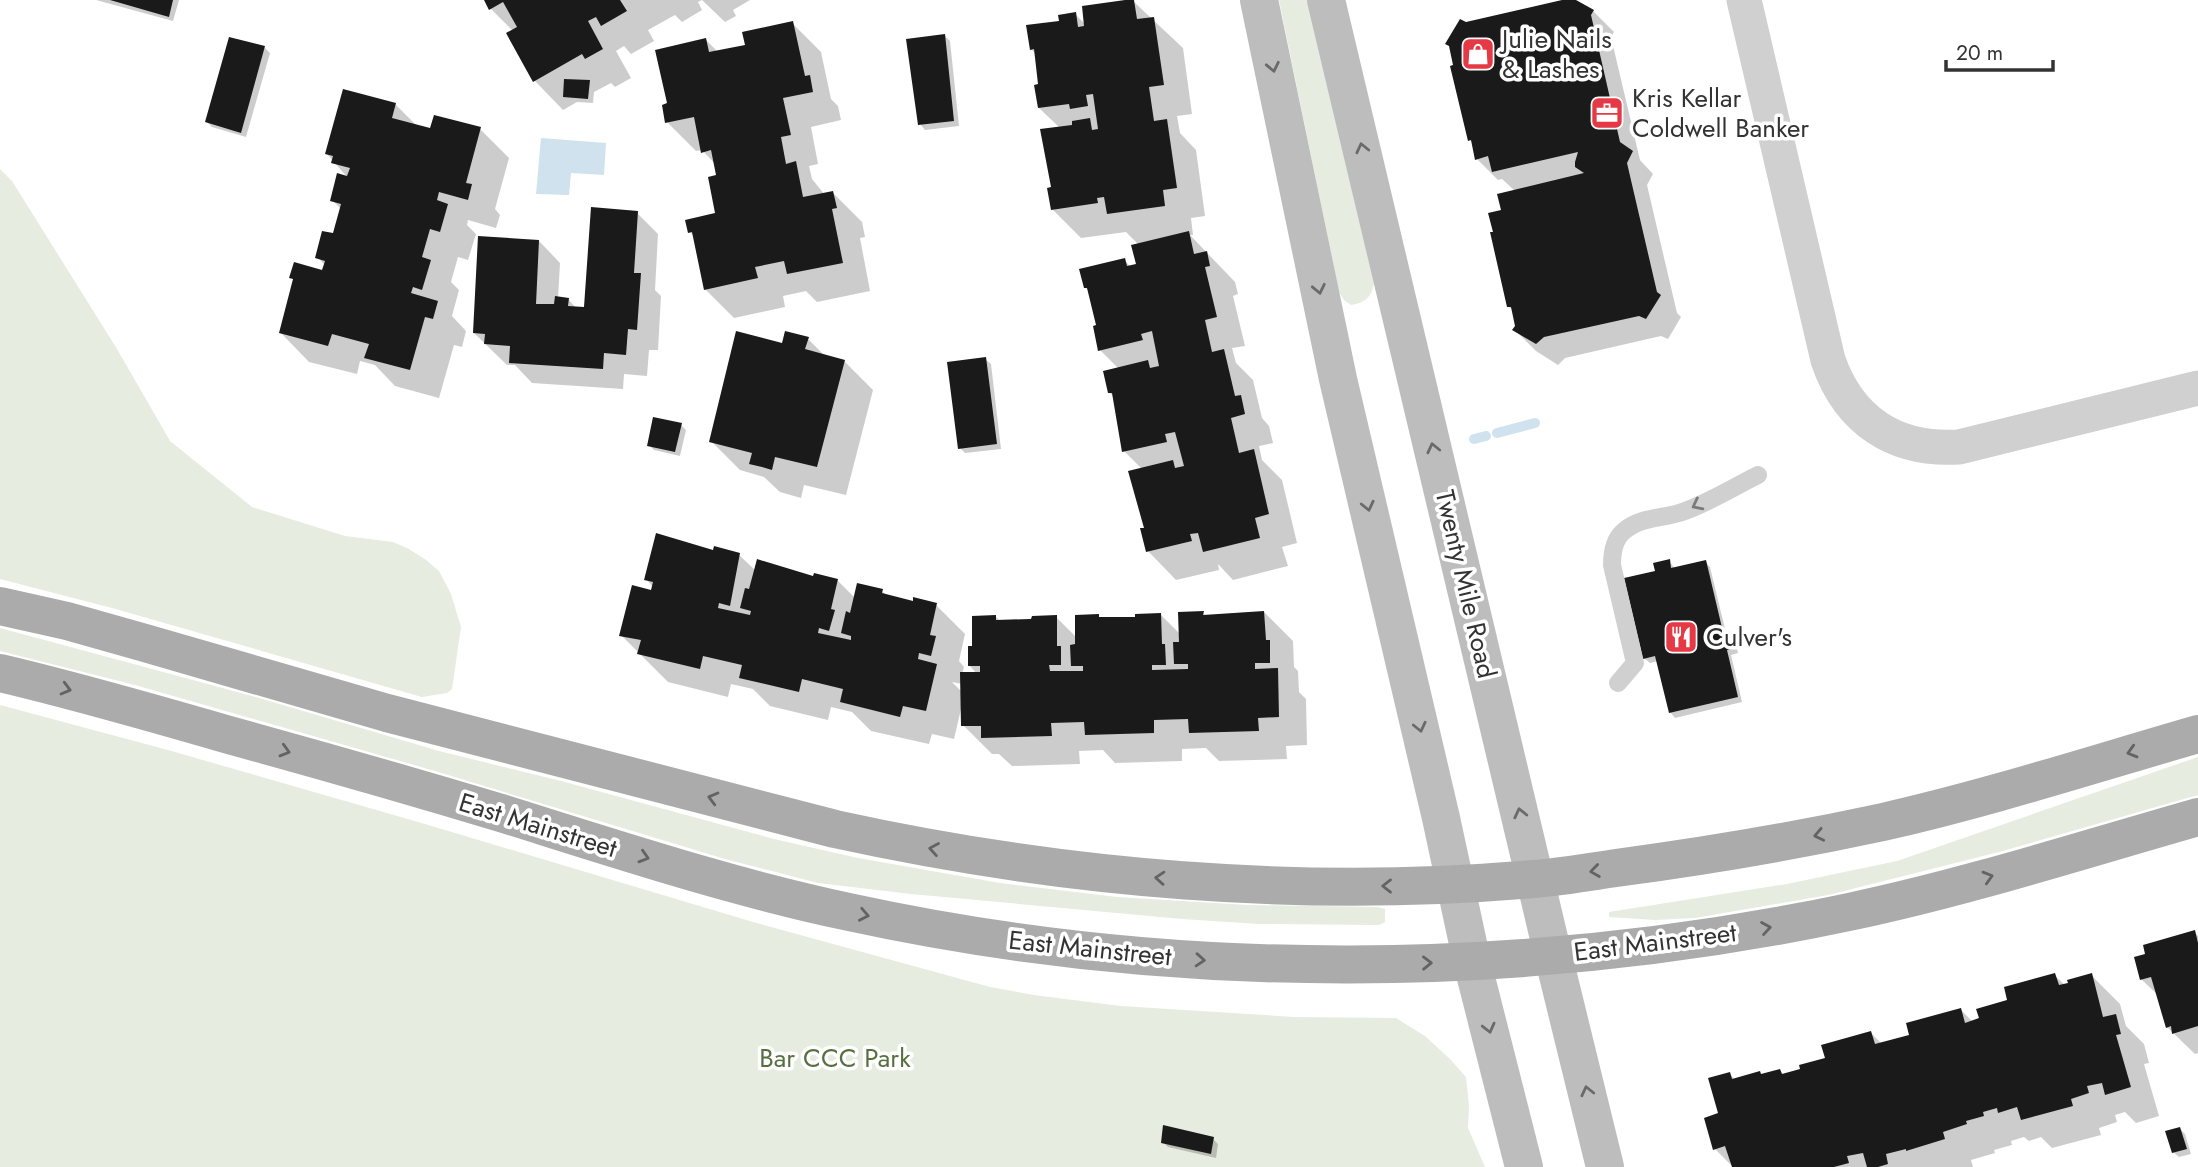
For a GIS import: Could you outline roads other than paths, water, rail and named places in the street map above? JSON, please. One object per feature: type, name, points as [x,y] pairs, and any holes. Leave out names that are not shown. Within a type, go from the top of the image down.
[{"type":"main road","points":[[1259,0],[1338,379],[1472,962],[1524,1167]]},
{"type":"main road","name":"Twenty Mile Road","points":[[1326,0],[1605,1167]]},
{"type":"main road","points":[[0,606],[119,635],[387,713],[789,818],[883,840],[1007,861],[1154,878],[1285,885],[1390,886],[1536,879],[1730,852],[1886,821],[2198,734]]},
{"type":"main road","name":"East Mainstreet","points":[[0,673],[102,699],[415,788],[734,884],[873,917],[1023,942],[1201,960],[1329,964],[1472,962],[1604,951],[1705,937],[1848,912],[1955,886],[2198,817]]},
{"type":"street","points":[[1744,0],[1828,360],[1841,392],[1862,416],[1876,427],[1903,440],[1929,447],[1959,447],[2198,388]]},
{"type":"lane","points":[[1618,683],[1635,663],[1612,565],[1613,550],[1618,537],[1623,531],[1637,524],[1684,512],[1758,475]]},
{"type":"water","points":[[541,138],[606,143],[604,175],[571,173],[569,195],[536,194]]},
{"type":"waterway","points":[[1497,433],[1535,423]]},
{"type":"waterway","points":[[1474,439],[1486,436]]},
{"type":"place","name":"Julie Nails & Lashes","points":[[1478,54]]},
{"type":"place","name":"Kris Kellar Coldwell Banker","points":[[1607,113]]},
{"type":"place","name":"Culver's","points":[[1681,637]]},
{"type":"park label","name":"Bar CCC Park","points":[[835,1058]]}]
